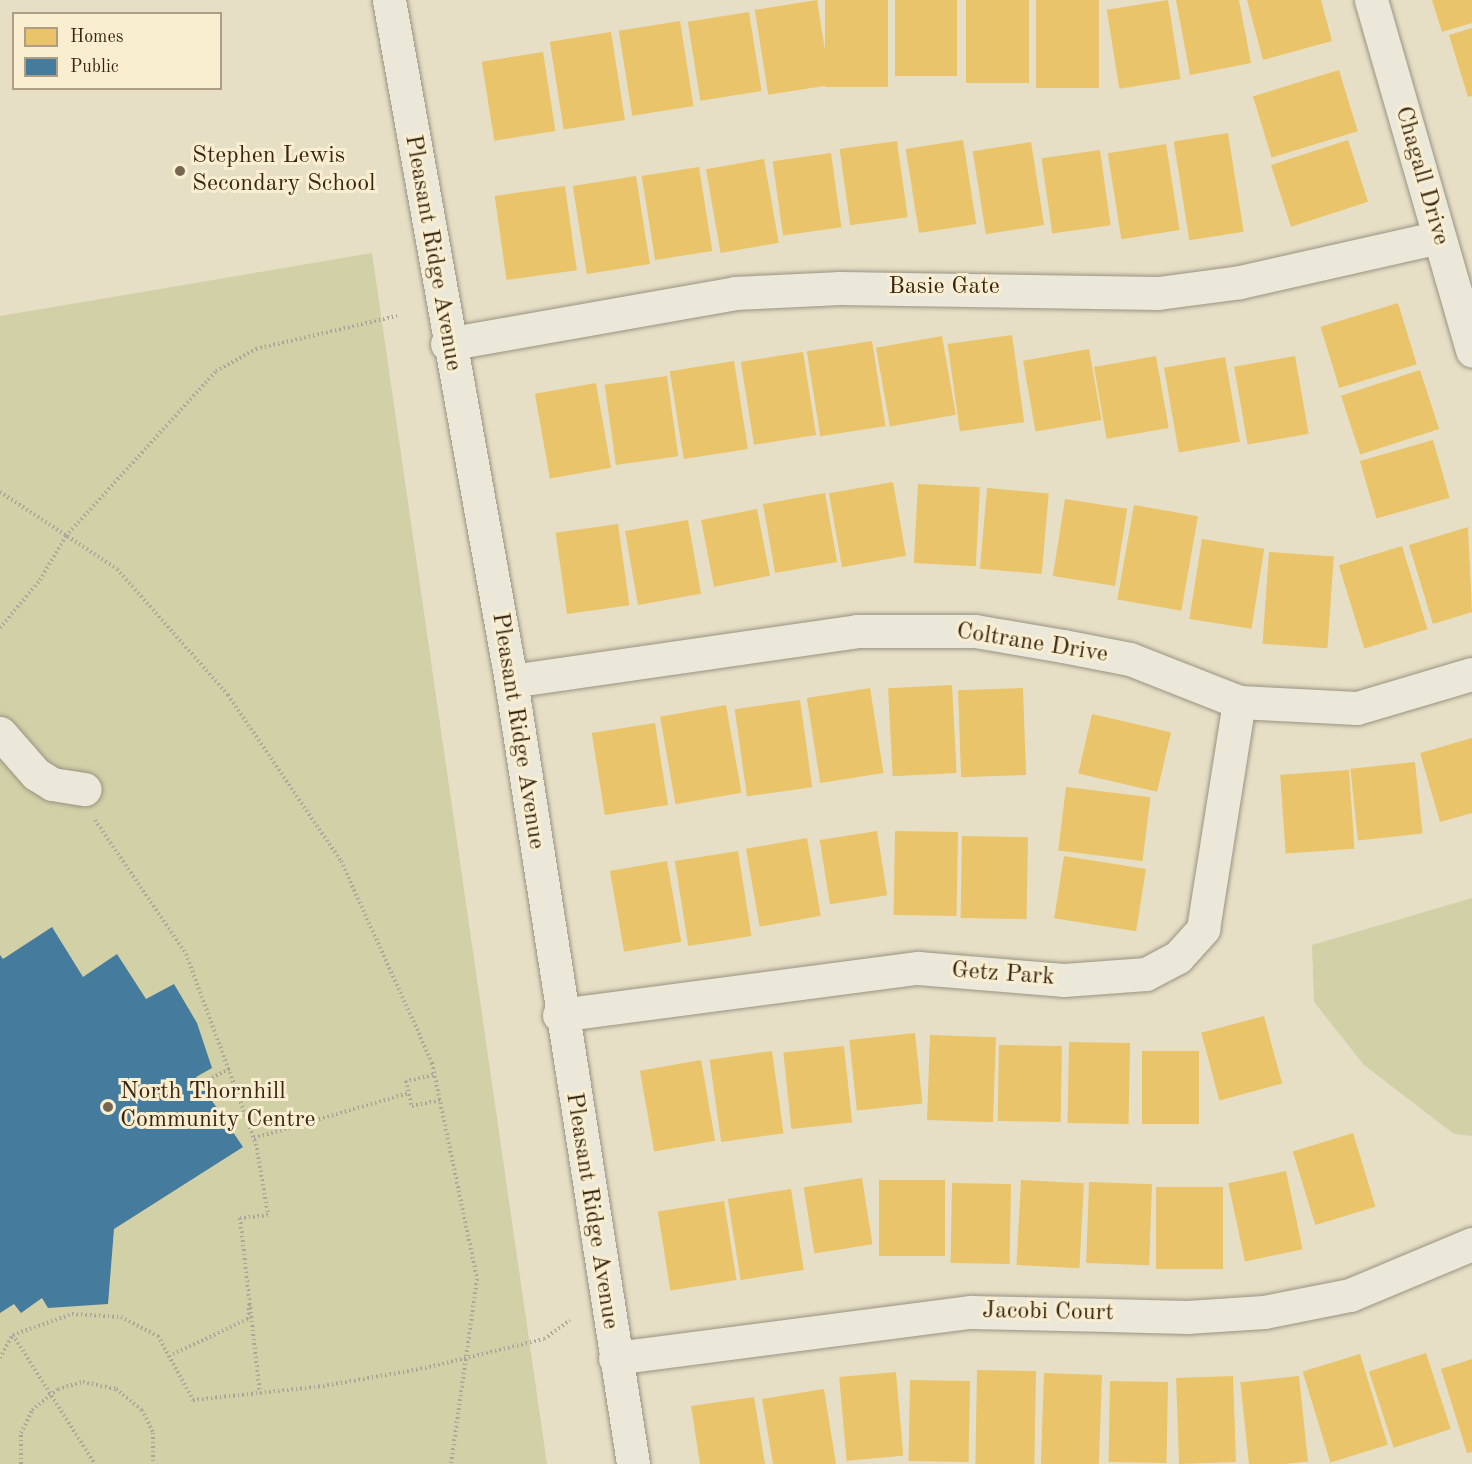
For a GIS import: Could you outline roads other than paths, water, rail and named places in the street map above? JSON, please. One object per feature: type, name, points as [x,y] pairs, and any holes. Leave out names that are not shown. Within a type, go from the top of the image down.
[{"type":"street","name":"Chagall Drive","points":[[1371,0],[1472,351]]},
{"type":"street","name":"Pleasant Ridge Avenue","points":[[398,2],[447,344],[510,681],[559,1015],[633,1464]]},
{"type":"street","name":"Basie Gate","points":[[447,344],[735,293],[840,288],[1158,293],[1240,282],[1439,237]]},
{"type":"street","name":"Coltrane Drive","points":[[510,681],[857,631],[975,631],[1130,659],[1239,702],[1357,708],[1472,674]]},
{"type":"street","name":"Getz Park","points":[[559,1015],[918,968],[1064,980],[1146,974],[1178,957],[1203,929],[1239,702]]},
{"type":"street","points":[[0,733],[36,774],[88,802]]},
{"type":"street","name":"Jacobi Court","points":[[615,1358],[971,1312],[1187,1317],[1264,1312],[1350,1295],[1472,1244]]},
{"type":"place","name":"Stephen Lewis Secondary School","points":[[180,171]]},
{"type":"place","name":"North Thornhill Community Centre","points":[[108,1107]]}]
